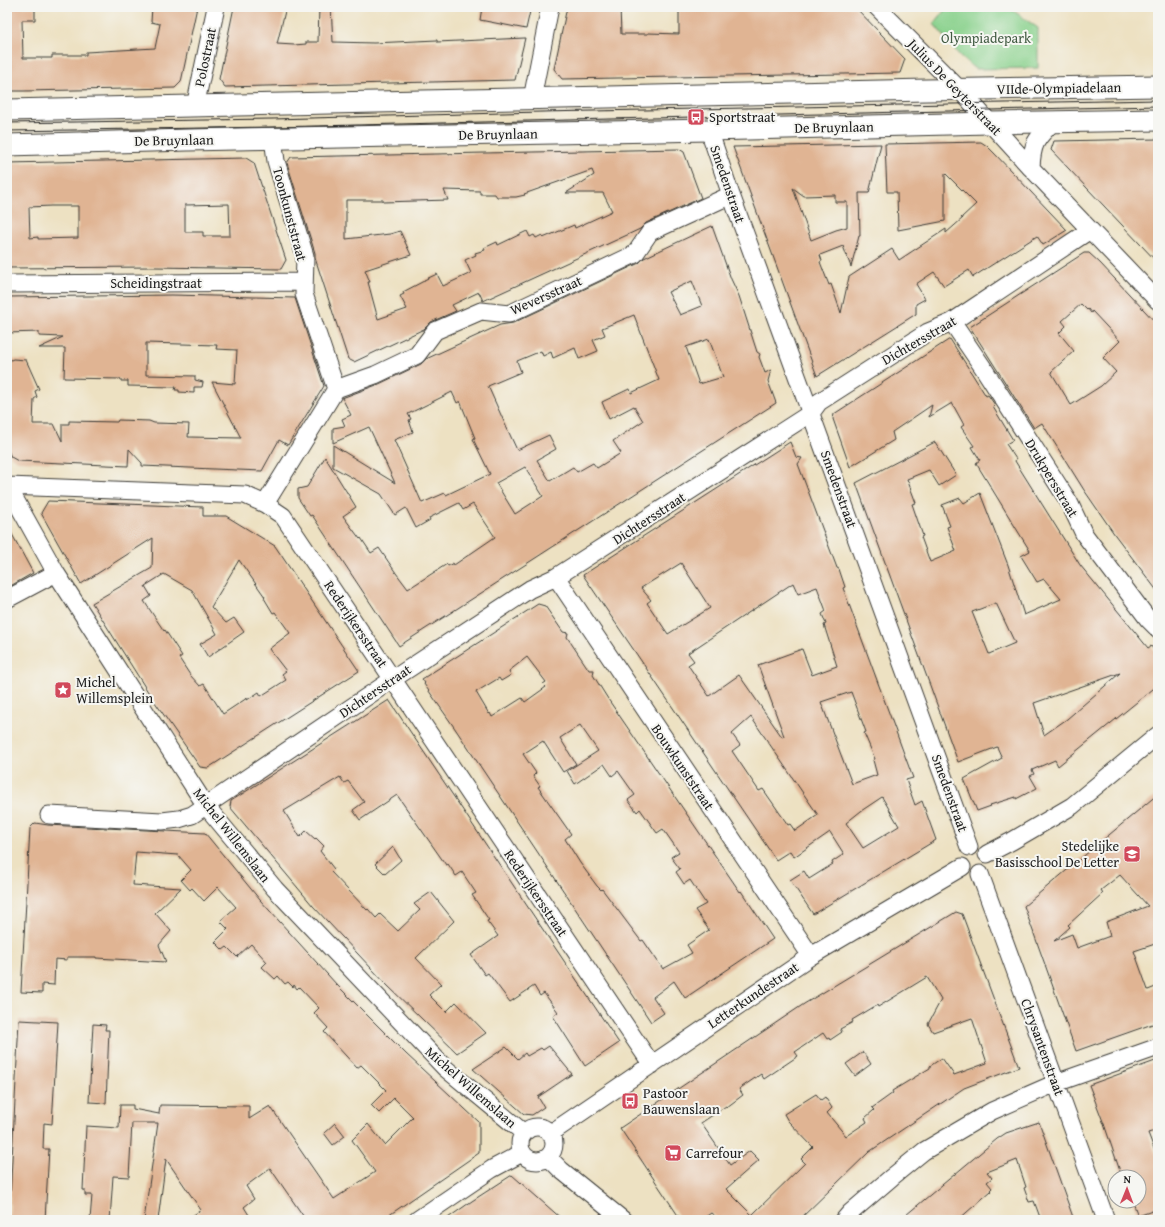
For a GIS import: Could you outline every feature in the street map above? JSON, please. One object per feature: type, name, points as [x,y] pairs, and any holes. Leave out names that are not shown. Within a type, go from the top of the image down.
[{"type":"main road","name":"VIIde-Olympiadelaan","points":[[960,89],[1158,86]]},
{"type":"main road","points":[[7,110],[960,89]]},
{"type":"main road","points":[[989,123],[1158,120]]},
{"type":"main road","name":"De Bruynlaan","points":[[7,145],[989,123]]},
{"type":"street","name":"Polostraat","points":[[195,107],[216,7]]},
{"type":"street","points":[[532,99],[550,7]]},
{"type":"street","name":"Julius De Geyterstraat","points":[[877,7],[960,89],[989,123],[1158,301]]},
{"type":"street","points":[[1032,168],[1033,147],[1040,135],[1054,122]]},
{"type":"street","name":"Smedenstraat","points":[[709,130],[731,195],[969,847]]},
{"type":"street","name":"Toonkunststraat","points":[[273,138],[276,161],[305,256],[304,294],[336,389]]},
{"type":"street","name":"Weversstraat","points":[[336,389],[375,375],[416,355],[435,331],[481,311],[509,314],[635,254],[650,232],[731,195]]},
{"type":"street","name":"Dichtersstraat","points":[[206,806],[393,679],[530,589],[556,578],[811,413],[819,402],[928,332],[952,322],[1090,230]]},
{"type":"street","name":"Scheidingstraat","points":[[7,284],[304,282]]},
{"type":"street","name":"Drukpersstraat","points":[[952,322],[1069,502],[1084,534],[1148,619],[1158,629]]},
{"type":"street","points":[[265,504],[336,389]]},
{"type":"street","name":"Rederijkersstraat","points":[[7,486],[245,495],[265,504],[283,516],[652,1064]]},
{"type":"street","name":"Michel Willemslaan","points":[[7,486],[56,573],[206,806],[275,889],[445,1068],[524,1133]]},
{"type":"street","points":[[7,599],[56,573]]},
{"type":"street","name":"Bouwkunststraat","points":[[556,578],[811,956]]},
{"type":"street","points":[[987,854],[1072,806],[1158,735]]},
{"type":"street","points":[[49,815],[162,821],[179,819],[192,815],[206,806]]},
{"type":"street","points":[[969,847],[980,847],[987,854],[988,864],[980,874],[969,874],[962,867],[960,861],[961,855],[964,850],[969,847]]},
{"type":"street","name":"Letterkundestraat","points":[[551,1133],[811,956],[962,867]]},
{"type":"street","name":"Chrysantenstraat","points":[[980,874],[1106,1220]]},
{"type":"street","points":[[844,1220],[850,1213],[924,1151],[992,1111],[1056,1083],[1158,1047]]},
{"type":"street","points":[[537,1126],[543,1127],[551,1133],[555,1145],[545,1160],[532,1161],[526,1158],[522,1153],[520,1143],[524,1133],[532,1127],[537,1126]]},
{"type":"street","points":[[417,1220],[492,1169],[522,1153]]},
{"type":"street","points":[[548,1157],[561,1170],[623,1220]]},
{"type":"green space","name":"Olympiadepark","points":[[947,7],[1008,7],[1038,28],[1038,68],[975,69],[960,56],[934,24]]},
{"type":"building","points":[[7,7],[35,7],[35,20],[22,20],[23,58],[52,58],[52,55],[86,55],[86,52],[155,48],[160,24],[151,22],[152,7],[197,7],[181,82],[175,88],[7,91],[7,53],[10,53],[9,27],[7,27]]},
{"type":"building","points":[[234,7],[286,7],[277,44],[294,45],[306,44],[306,42],[318,42],[319,7],[331,7],[333,42],[374,43],[437,40],[437,42],[525,38],[515,80],[225,87],[219,79]]},
{"type":"building","points":[[482,7],[531,7],[526,29],[480,20]]},
{"type":"building","points":[[567,7],[620,7],[621,34],[679,34],[679,7],[855,7],[905,59],[900,73],[562,79],[554,69]]},
{"type":"building","points":[[1158,139],[1158,263],[1051,150],[1054,141]]},
{"type":"building","points":[[981,142],[994,153],[1067,230],[1043,245],[1037,236],[973,277],[969,270],[944,286],[934,272],[916,284],[925,299],[916,304],[916,314],[817,376],[733,147],[881,144],[869,193],[859,193],[860,236],[851,267],[843,246],[820,255],[822,261],[820,262],[829,285],[831,284],[841,313],[849,277],[892,249],[899,260],[946,229],[946,233],[976,204],[945,173],[945,221],[898,230],[897,192],[887,192],[885,144]],"holes":[[[793,188],[804,196],[835,195],[835,202],[847,202],[847,227],[811,240]]]},
{"type":"building","points":[[679,149],[684,152],[701,198],[646,223],[640,229],[483,301],[479,292],[452,305],[456,311],[431,322],[424,329],[354,362],[348,359],[315,258],[315,253],[287,163],[291,157]],"holes":[[[592,170],[594,175],[566,193],[603,193],[612,211],[575,228],[574,225],[543,238],[542,235],[536,238],[534,235],[530,237],[527,231],[498,245],[497,242],[465,260],[471,273],[443,286],[437,274],[424,280],[403,292],[404,294],[400,296],[407,309],[378,319],[368,282],[370,282],[365,270],[411,255],[400,231],[390,234],[346,239],[346,200],[383,200],[383,202],[448,200],[444,190],[480,191],[480,194],[495,194],[497,197],[516,197]]]},
{"type":"building","points":[[246,158],[254,163],[286,260],[281,269],[154,267],[7,268],[9,210],[7,210],[7,163]],"holes":[[[229,204],[230,236],[203,236],[203,232],[185,232],[185,205]],[[78,206],[78,238],[30,238],[29,207]]]},
{"type":"building","points":[[712,226],[731,279],[739,296],[757,352],[760,354],[759,357],[765,373],[771,370],[768,381],[776,403],[399,646],[312,515],[310,516],[298,498],[298,489],[307,487],[325,457],[356,507],[343,516],[371,553],[379,548],[408,589],[447,564],[448,566],[453,563],[454,565],[495,537],[473,504],[463,510],[459,503],[429,518],[430,520],[416,528],[406,508],[395,515],[381,494],[333,467],[333,445],[395,483],[369,427],[333,443],[333,428],[345,426],[342,419],[351,415],[342,398],[379,384],[421,364],[426,359],[500,325],[513,323],[639,263],[644,258]],"holes":[[[692,281],[702,306],[680,315],[668,292]],[[634,315],[659,380],[631,393],[630,389],[627,390],[602,402],[609,419],[634,406],[643,421],[613,441],[621,453],[597,468],[593,463],[577,472],[573,467],[550,481],[537,460],[556,449],[549,435],[517,450],[488,386],[521,372],[517,361],[541,351],[543,356],[551,352],[553,358],[575,348],[579,359],[598,351],[593,340],[605,335],[602,328]],[[709,339],[723,377],[699,384],[686,347]],[[452,392],[457,403],[460,401],[475,438],[473,439],[490,474],[446,495],[445,493],[422,503],[394,440],[413,432],[409,420],[411,419],[408,414]],[[525,467],[543,496],[515,514],[496,483]]]},
{"type":"building","points":[[1084,253],[1089,253],[1100,263],[1158,325],[1158,592],[1115,535],[1084,490],[1042,423],[1034,428],[970,327]],"holes":[[[1081,304],[1087,310],[1088,309],[1091,313],[1092,311],[1120,341],[1103,358],[1116,372],[1101,386],[1071,405],[1051,372],[1074,351],[1059,333],[1066,326],[1062,321]]]},
{"type":"building","points":[[172,295],[295,298],[324,386],[288,445],[279,440],[262,471],[142,466],[142,463],[129,449],[128,466],[18,461],[11,457],[7,448],[7,362],[13,359],[26,360],[39,389],[35,391],[37,397],[34,399],[33,424],[54,424],[62,441],[62,424],[69,424],[69,421],[117,422],[118,420],[189,424],[188,437],[241,438],[212,382],[235,384],[237,350],[216,349],[217,345],[146,343],[146,375],[195,376],[195,380],[203,382],[202,387],[194,387],[194,393],[179,392],[179,390],[175,390],[176,387],[128,386],[128,381],[121,381],[121,379],[64,378],[65,348],[39,348],[63,337],[39,336],[39,332],[7,333],[7,297]]},
{"type":"building","points":[[950,339],[986,396],[988,395],[995,405],[993,407],[1013,440],[1006,444],[1016,459],[1015,461],[1080,565],[1148,648],[1151,646],[1158,655],[1158,685],[1058,766],[1055,760],[1032,770],[1034,774],[1030,776],[1037,788],[1016,799],[1016,797],[990,805],[991,806],[977,811],[964,779],[1002,758],[997,747],[958,762],[856,483],[935,442],[956,475],[939,486],[929,470],[907,479],[916,503],[912,504],[930,562],[956,551],[947,527],[950,526],[942,505],[960,498],[964,503],[980,493],[1008,565],[1024,615],[1061,599],[1044,579],[1037,582],[1021,556],[1030,551],[976,463],[980,460],[972,447],[974,446],[961,427],[964,425],[952,403],[929,417],[932,405],[892,432],[894,440],[850,467],[833,419],[834,414]],"holes":[[[996,603],[1015,643],[989,654],[972,612]],[[1120,673],[1067,719],[1044,735],[1034,703]]]},
{"type":"building","points":[[790,442],[796,457],[802,458],[798,464],[837,568],[839,569],[845,587],[843,588],[913,778],[906,780],[915,805],[922,801],[936,840],[813,914],[790,880],[804,871],[809,879],[833,864],[832,862],[844,854],[830,832],[794,857],[790,851],[776,860],[583,575]],"holes":[[[681,563],[710,608],[668,634],[647,603],[651,600],[641,588]],[[793,583],[798,594],[817,587],[826,611],[822,614],[826,624],[824,625],[837,666],[812,675],[802,649],[758,665],[784,736],[782,737],[739,675],[709,696],[688,665],[694,661],[688,653]],[[851,692],[866,732],[864,733],[875,759],[873,760],[877,775],[852,784],[821,702]],[[751,717],[818,815],[795,831],[790,824],[788,825],[763,789],[759,791],[732,751],[740,745],[732,734]],[[882,797],[899,826],[863,848],[846,823]]]},
{"type":"building","points":[[48,501],[203,507],[203,516],[226,516],[275,546],[359,671],[208,768],[200,767],[150,695],[92,603],[152,568],[153,538],[81,584],[41,513]],"holes":[[[239,560],[265,597],[264,598],[273,613],[275,612],[290,633],[269,649],[286,671],[282,674],[286,680],[261,696],[259,692],[247,700],[247,698],[223,714],[204,684],[200,686],[190,675],[179,658],[182,656],[144,601],[151,596],[145,586],[164,574],[192,590],[217,634],[200,644],[208,657],[244,632],[234,618],[226,623],[211,607]]]},
{"type":"building","points":[[7,525],[33,573],[7,588]]},
{"type":"building","points":[[538,604],[545,606],[563,632],[568,633],[567,637],[589,670],[594,670],[593,675],[608,699],[773,939],[685,998],[674,981],[653,997],[664,1013],[651,1022],[422,679]],"holes":[[[527,657],[546,682],[543,684],[546,687],[525,702],[522,698],[492,717],[476,692],[499,678],[501,681],[511,675],[509,671]],[[580,725],[598,751],[567,771],[575,784],[604,764],[612,776],[618,771],[635,795],[628,800],[637,812],[640,809],[657,833],[663,829],[679,852],[671,857],[680,869],[676,872],[684,884],[690,880],[706,904],[695,910],[709,930],[687,945],[692,953],[663,969],[643,940],[641,941],[602,889],[601,890],[597,886],[580,863],[565,839],[571,834],[538,787],[540,786],[533,776],[536,773],[523,754],[543,741],[563,772],[576,764],[560,738]]]},
{"type":"building","points":[[389,700],[619,1043],[585,1066],[553,1016],[558,1012],[544,993],[540,996],[534,986],[510,1002],[488,973],[485,975],[471,955],[498,936],[487,921],[489,920],[472,895],[476,893],[462,872],[456,876],[448,864],[446,865],[397,795],[360,820],[353,810],[364,802],[348,781],[344,783],[340,777],[284,811],[300,837],[306,831],[324,846],[320,851],[334,869],[331,872],[376,918],[380,914],[398,931],[420,910],[414,904],[431,892],[454,921],[416,958],[441,984],[429,995],[446,1012],[456,1002],[486,1033],[457,1053],[387,985],[313,906],[230,807],[231,801]]},
{"type":"building","points":[[1158,794],[1158,943],[1134,951],[1148,990],[1158,986],[1158,1022],[1076,1051],[1024,906]],"holes":[[[1120,875],[1148,906],[1106,922],[1110,936],[1077,948],[1072,934],[1054,941],[1070,927],[1068,925],[1103,893],[1101,890]]]},
{"type":"building","points":[[35,823],[48,825],[205,833],[260,900],[337,985],[406,1054],[479,1122],[479,1153],[382,1220],[306,1220],[270,1168],[246,1186],[254,1199],[244,1207],[252,1220],[186,1220],[201,1210],[166,1159],[158,1220],[144,1220],[158,1123],[132,1123],[129,1177],[113,1176],[110,1220],[90,1220],[92,1195],[85,1195],[85,1190],[83,1190],[86,1126],[119,1128],[120,1105],[133,1105],[133,1109],[159,1114],[160,1105],[249,1106],[249,1119],[270,1106],[334,1199],[375,1172],[352,1140],[368,1124],[385,1145],[413,1117],[394,1098],[379,1113],[371,1105],[386,1090],[361,1065],[357,1068],[324,1032],[328,1028],[314,1013],[319,1008],[299,987],[297,989],[294,985],[293,987],[288,982],[285,984],[278,976],[275,979],[262,967],[267,962],[251,944],[237,957],[227,947],[223,950],[215,942],[228,929],[220,921],[236,907],[218,887],[204,901],[192,888],[190,890],[181,880],[191,870],[178,855],[136,852],[133,885],[181,888],[155,913],[171,931],[159,945],[166,962],[96,957],[67,957],[67,960],[55,959],[54,985],[42,984],[42,993],[21,992],[30,828]]},
{"type":"building","points":[[393,847],[401,860],[385,874],[375,864]]},
{"type":"building","points":[[956,912],[962,914],[1019,1067],[964,1088],[869,1152],[799,1220],[720,1220],[711,1213],[701,1220],[681,1220],[620,1128],[804,1004]],"holes":[[[927,977],[941,1000],[928,1024],[933,1032],[972,1018],[987,1063],[954,1075],[942,1058],[930,1066],[930,1068],[892,1091],[893,1093],[872,1108],[874,1110],[865,1118],[867,1122],[846,1136],[827,1113],[832,1108],[825,1097],[821,1100],[816,1094],[784,1114],[788,1121],[813,1147],[801,1159],[805,1163],[752,1215],[726,1189],[759,1160],[750,1151],[730,1165],[701,1123],[743,1095],[739,1089],[761,1074],[764,1079],[798,1056],[795,1052],[823,1033],[827,1039],[829,1038],[830,1040],[842,1032],[840,1029],[853,1022],[852,1020],[877,1005],[878,1007]]]},
{"type":"building","points":[[19,1020],[58,1022],[52,1124],[44,1123],[43,1149],[49,1149],[45,1220],[9,1220]]},
{"type":"building","points":[[93,1024],[106,1025],[105,1030],[109,1030],[106,1103],[89,1102]]},
{"type":"building","points":[[549,1046],[572,1074],[538,1097],[544,1107],[532,1115],[524,1114],[473,1069],[506,1047],[518,1059],[525,1053],[527,1056],[541,1048],[543,1050]]},
{"type":"building","points":[[863,1052],[871,1064],[855,1076],[846,1064]]},
{"type":"building","points":[[1158,1060],[1158,1130],[1148,1133],[1158,1159],[1158,1209],[1138,1216],[1135,1209],[1147,1209],[1147,1169],[1119,1169],[1089,1085]]},
{"type":"building","points":[[1039,1122],[1074,1220],[1041,1220],[1034,1201],[1029,1202],[1024,1188],[1026,1187],[1017,1160],[987,1172],[992,1178],[987,1182],[992,1188],[990,1190],[991,1191],[958,1220],[900,1220],[997,1139],[1006,1133]]},
{"type":"building","points":[[335,1123],[345,1136],[333,1145],[324,1133]]},
{"type":"building","points":[[512,1175],[563,1220],[445,1220],[472,1201]]},
{"type":"tram line","points":[[7,123],[272,119],[541,112],[1158,100]]},
{"type":"tram line","points":[[7,131],[273,127],[1158,106]]},
{"type":"place","name":"Sportstraat","points":[[696,117]]},
{"type":"place","name":"Michel Willemsplein","points":[[63,690]]},
{"type":"place","name":"Stedelijke Basisschool De Letter","points":[[1132,854]]},
{"type":"place","name":"Pastoor Bauwenslaan","points":[[630,1101]]},
{"type":"place","name":"Carrefour","points":[[673,1153]]}]
